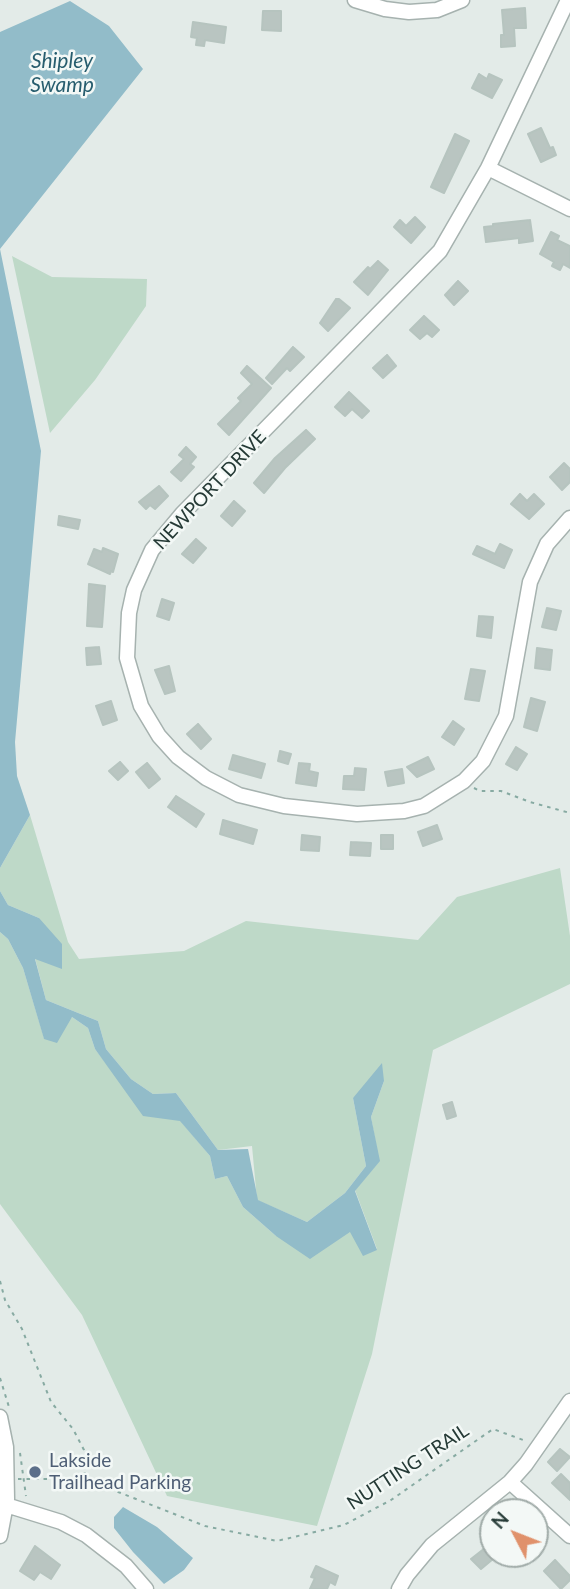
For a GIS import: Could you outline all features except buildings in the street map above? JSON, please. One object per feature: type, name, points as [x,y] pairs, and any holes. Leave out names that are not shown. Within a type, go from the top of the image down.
[{"type":"street","points":[[355,0],[385,9],[409,12],[437,10],[462,0]]},
{"type":"street","name":"NEWPORT DRIVE","points":[[568,0],[488,168],[454,229],[424,270],[182,514],[159,541],[142,569],[128,613],[127,636],[127,658],[141,706],[159,736],[193,769],[232,792],[284,806],[357,814],[424,806],[464,781],[483,761],[506,716],[530,582],[547,544],[570,518]]},
{"type":"street","points":[[488,168],[570,209]]},
{"type":"street","points":[[399,1589],[432,1545],[510,1482],[526,1464],[570,1401]]},
{"type":"street","points":[[0,1417],[6,1447],[7,1479],[6,1505],[0,1536]]},
{"type":"street","points":[[510,1482],[570,1536]]},
{"type":"street","points":[[6,1505],[61,1522],[86,1535],[126,1566],[146,1589]]},
{"type":"path","points":[[464,781],[480,791],[501,791],[570,813]]},
{"type":"path","points":[[0,1281],[5,1300],[22,1329],[51,1402],[74,1429],[84,1450],[85,1479]]},
{"type":"path","name":"NUTTING TRAIL","points":[[7,1479],[85,1479],[205,1526],[277,1541],[344,1525],[391,1500],[493,1429],[538,1446]]},
{"type":"green space","points":[[12,256],[52,277],[147,279],[146,306],[95,380],[50,433]]},
{"type":"green space","points":[[30,815],[68,942],[79,959],[184,951],[246,921],[418,940],[457,897],[560,868],[570,936],[570,984],[433,1050],[372,1354],[317,1526],[167,1496],[82,1315],[0,1204],[0,932],[8,939],[23,968],[44,1038],[72,1017],[88,1028],[95,1049],[115,1075],[180,1120],[210,1156],[215,1179],[227,1176],[243,1207],[276,1236],[351,1232],[377,1249],[355,1190],[379,1161],[371,1117],[384,1081],[353,1098],[366,1166],[345,1193],[307,1222],[257,1200],[252,1146],[218,1150],[176,1093],[153,1094],[131,1079],[106,1049],[98,1021],[46,1000],[35,958],[39,918],[8,905],[0,891],[0,868]]},
{"type":"water","name":"Shipley Swamp","points":[[70,1],[109,26],[143,69],[0,249],[0,32]]},
{"type":"water","points":[[0,249],[41,451],[15,742],[17,776],[30,815],[0,868]]},
{"type":"water","points":[[0,891],[8,905],[39,918],[62,944],[62,969],[35,959],[46,1000],[98,1021],[106,1049],[131,1079],[153,1094],[176,1093],[218,1150],[248,1149],[258,1200],[307,1222],[345,1193],[366,1166],[353,1098],[382,1063],[384,1081],[371,1117],[380,1161],[355,1191],[377,1250],[363,1256],[350,1232],[310,1259],[276,1236],[243,1207],[227,1176],[215,1179],[210,1156],[180,1121],[143,1116],[95,1049],[88,1028],[72,1017],[57,1043],[44,1039],[23,968],[8,939],[0,932]]},
{"type":"water","points":[[123,1507],[157,1527],[193,1558],[184,1570],[164,1584],[133,1552],[114,1528],[114,1517]]},
{"type":"place","name":"Lakside Trailhead Parking","points":[[35,1472]]}]
